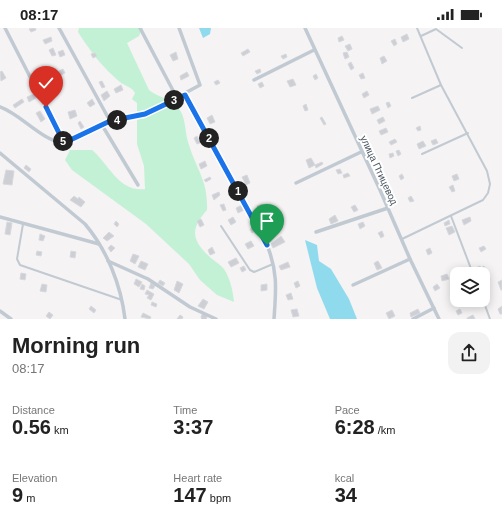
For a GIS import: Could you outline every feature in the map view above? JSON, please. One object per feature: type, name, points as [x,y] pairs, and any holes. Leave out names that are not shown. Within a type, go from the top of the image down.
[{"type":"street","points":[[5,28],[64,143]]},
{"type":"street","points":[[59,28],[110,121]]},
{"type":"street","points":[[140,28],[177,98]]},
{"type":"street","points":[[0,107],[21,118],[56,143],[64,143],[110,121],[145,114],[198,88],[200,81],[179,28]]},
{"type":"street","name":"улица Птицевод","points":[[305,28],[388,208],[401,240],[440,319]]},
{"type":"street","points":[[254,80],[314,50]]},
{"type":"street","points":[[185,95],[267,245],[274,263],[276,280],[274,319]]},
{"type":"street","points":[[102,125],[138,185]]},
{"type":"street","points":[[296,183],[361,152]]},
{"type":"street","points":[[0,153],[85,224],[99,244],[115,277],[122,300],[125,319]]},
{"type":"street","points":[[316,232],[388,208]]},
{"type":"street","points":[[0,217],[99,244]]},
{"type":"street","points":[[353,285],[410,259]]},
{"type":"street","points":[[108,261],[148,279],[190,307],[216,319]]},
{"type":"street","points":[[413,319],[434,308]]},
{"type":"street","points":[[0,311],[11,319]]},
{"type":"lane","points":[[401,240],[483,200],[488,193],[490,184],[487,171],[441,85],[417,28]]},
{"type":"lane","points":[[421,36],[437,29],[462,48]]},
{"type":"lane","points":[[412,98],[441,85]]},
{"type":"lane","points":[[422,154],[468,134]]},
{"type":"lane","points":[[451,216],[470,267]]},
{"type":"lane","points":[[23,224],[17,259],[20,265],[122,300]]},
{"type":"lane","points":[[222,226],[250,270],[254,272],[274,263]]},
{"type":"lane","points":[[486,307],[490,319]]},
{"type":"green space","points":[[79,28],[143,28],[139,36],[127,43],[149,90],[174,104],[183,116],[188,141],[204,183],[207,200],[207,210],[197,224],[195,235],[200,247],[205,253],[224,269],[231,285],[234,302],[217,295],[200,280],[189,264],[146,224],[72,170],[65,160],[70,150],[92,150],[121,182],[136,189],[145,189],[144,166],[137,144],[137,103],[132,99],[135,93],[114,77],[102,65],[78,32]]},
{"type":"water","points":[[199,28],[211,28],[210,34],[203,38]]},
{"type":"water","points":[[305,240],[317,245],[319,261],[331,269],[349,299],[357,319],[330,319],[317,288]]},
{"type":"building","points":[[35,28],[36,30],[31,32],[29,29]]},
{"type":"building","points":[[407,34],[409,39],[403,42],[401,37]]},
{"type":"building","points":[[342,36],[344,40],[339,42],[338,38]]},
{"type":"building","points":[[51,37],[52,41],[45,44],[43,40]]},
{"type":"building","points":[[395,39],[397,44],[394,46],[391,41]]},
{"type":"building","points":[[350,44],[352,49],[348,51],[345,46]]},
{"type":"building","points":[[53,48],[56,55],[52,56],[49,50]]},
{"type":"building","points":[[248,49],[250,52],[243,56],[241,53]]},
{"type":"building","points":[[63,50],[65,55],[60,57],[58,52]]},
{"type":"building","points":[[176,52],[178,59],[173,61],[170,55]]},
{"type":"building","points":[[347,52],[349,57],[345,59],[343,53]]},
{"type":"building","points":[[95,53],[97,56],[93,58],[91,54]]},
{"type":"building","points":[[286,54],[287,57],[283,59],[281,56]]},
{"type":"building","points":[[384,56],[387,61],[382,64],[380,58]]},
{"type":"building","points":[[351,62],[354,68],[351,70],[348,64]]},
{"type":"building","points":[[63,69],[65,73],[61,75],[59,71]]},
{"type":"building","points":[[260,69],[261,72],[257,74],[255,71]]},
{"type":"building","points":[[2,71],[6,78],[1,81],[0,72]]},
{"type":"building","points":[[187,72],[189,76],[181,80],[180,76]]},
{"type":"building","points":[[363,73],[365,78],[361,79],[359,75]]},
{"type":"building","points":[[316,74],[318,78],[315,80],[313,76]]},
{"type":"building","points":[[293,79],[296,85],[290,87],[287,81]]},
{"type":"building","points":[[218,80],[220,83],[216,85],[214,82]]},
{"type":"building","points":[[102,81],[105,87],[102,88],[99,82]]},
{"type":"building","points":[[262,82],[264,86],[260,88],[258,84]]},
{"type":"building","points":[[121,85],[123,90],[116,93],[114,89]]},
{"type":"building","points":[[107,91],[110,96],[104,101],[101,95]]},
{"type":"building","points":[[367,91],[369,95],[364,98],[362,94]]},
{"type":"building","points":[[34,94],[36,98],[29,102],[27,97]]},
{"type":"building","points":[[22,99],[24,102],[15,108],[13,105]]},
{"type":"building","points":[[92,99],[95,104],[90,107],[87,103]]},
{"type":"building","points":[[389,102],[391,106],[388,108],[386,103]]},
{"type":"building","points":[[306,104],[308,110],[305,111],[303,106]]},
{"type":"building","points":[[378,106],[380,110],[372,114],[370,109]]},
{"type":"building","points":[[75,110],[77,116],[70,119],[68,112]]},
{"type":"building","points":[[40,111],[45,119],[41,122],[36,113]]},
{"type":"building","points":[[212,115],[215,122],[210,124],[207,118]]},
{"type":"building","points":[[322,117],[326,124],[324,125],[320,118]]},
{"type":"building","points":[[383,117],[385,121],[379,124],[377,120]]},
{"type":"building","points":[[80,121],[84,127],[81,129],[78,123]]},
{"type":"building","points":[[420,126],[421,130],[418,131],[416,128]]},
{"type":"building","points":[[386,128],[388,132],[381,135],[379,131]]},
{"type":"building","points":[[197,136],[200,143],[197,144],[194,138]]},
{"type":"building","points":[[395,139],[397,142],[391,145],[389,142]]},
{"type":"building","points":[[436,139],[438,143],[433,145],[431,141]]},
{"type":"building","points":[[423,141],[426,146],[419,149],[417,144]]},
{"type":"building","points":[[399,150],[401,154],[398,156],[396,151]]},
{"type":"building","points":[[393,153],[394,156],[390,158],[389,154]]},
{"type":"building","points":[[311,158],[315,165],[309,168],[306,160]]},
{"type":"building","points":[[205,161],[207,166],[201,169],[199,164]]},
{"type":"building","points":[[322,162],[323,164],[316,168],[315,165]]},
{"type":"building","points":[[26,165],[31,169],[29,172],[24,168]]},
{"type":"building","points":[[340,169],[342,173],[338,174],[336,170]]},
{"type":"building","points":[[6,170],[14,171],[12,185],[3,184]]},
{"type":"building","points":[[348,173],[350,176],[344,178],[343,175]]},
{"type":"building","points":[[402,174],[404,178],[401,180],[399,176]]},
{"type":"building","points":[[457,174],[459,179],[454,181],[452,176]]},
{"type":"building","points":[[247,175],[250,183],[246,185],[242,177]]},
{"type":"building","points":[[210,177],[211,179],[206,182],[204,180]]},
{"type":"building","points":[[453,185],[455,191],[452,192],[449,187]]},
{"type":"building","points":[[219,192],[220,195],[214,200],[212,195]]},
{"type":"building","points":[[74,196],[78,199],[79,197],[85,202],[81,207],[70,200]]},
{"type":"building","points":[[411,196],[414,201],[410,202],[408,198]]},
{"type":"building","points":[[224,204],[226,210],[223,211],[220,205]]},
{"type":"building","points":[[262,204],[264,209],[259,211],[257,206]]},
{"type":"building","points":[[242,205],[244,210],[238,213],[236,208]]},
{"type":"building","points":[[355,205],[358,210],[354,212],[351,207]]},
{"type":"building","points":[[335,215],[338,221],[331,224],[329,219]]},
{"type":"building","points":[[233,217],[236,222],[231,225],[228,220]]},
{"type":"building","points":[[470,217],[471,221],[464,225],[462,220]]},
{"type":"building","points":[[201,219],[204,225],[200,227],[197,221]]},
{"type":"building","points":[[449,220],[450,224],[445,226],[444,223]]},
{"type":"building","points":[[116,221],[119,224],[117,227],[114,224]]},
{"type":"building","points":[[7,222],[12,223],[10,235],[5,234]]},
{"type":"building","points":[[363,222],[365,226],[360,229],[358,224]]},
{"type":"building","points":[[255,226],[257,230],[252,233],[250,229]]},
{"type":"building","points":[[452,226],[455,232],[449,235],[446,228]]},
{"type":"building","points":[[382,231],[384,236],[381,238],[378,233]]},
{"type":"building","points":[[109,232],[114,236],[107,241],[103,238]]},
{"type":"building","points":[[40,234],[45,236],[43,241],[39,240]]},
{"type":"building","points":[[281,236],[285,242],[273,248],[271,244]]},
{"type":"building","points":[[251,241],[254,246],[248,249],[245,244]]},
{"type":"building","points":[[111,245],[115,248],[111,252],[108,248]]},
{"type":"building","points":[[484,246],[486,249],[481,252],[479,248]]},
{"type":"building","points":[[212,247],[215,253],[210,255],[208,250]]},
{"type":"building","points":[[430,248],[432,253],[428,255],[426,250]]},
{"type":"building","points":[[37,251],[42,252],[41,256],[36,255]]},
{"type":"building","points":[[71,251],[76,252],[75,258],[70,257]]},
{"type":"building","points":[[133,254],[139,256],[135,264],[130,261]]},
{"type":"building","points":[[236,258],[239,263],[231,267],[228,262]]},
{"type":"building","points":[[141,261],[148,264],[145,270],[138,267]]},
{"type":"building","points":[[378,261],[382,268],[377,270],[374,263]]},
{"type":"building","points":[[288,262],[290,267],[281,270],[279,266]]},
{"type":"building","points":[[244,266],[246,270],[242,272],[240,268]]},
{"type":"building","points":[[21,273],[26,274],[25,280],[20,279]]},
{"type":"building","points":[[447,274],[449,279],[442,281],[441,276]]},
{"type":"building","points":[[136,279],[142,282],[139,287],[134,284]]},
{"type":"building","points":[[160,280],[165,283],[163,286],[158,283]]},
{"type":"building","points":[[502,280],[502,290],[501,290],[498,282]]},
{"type":"building","points":[[177,281],[183,284],[179,293],[174,290]]},
{"type":"building","points":[[298,281],[300,286],[296,288],[294,283]]},
{"type":"building","points":[[151,283],[155,286],[153,289],[149,288]]},
{"type":"building","points":[[42,284],[47,285],[46,292],[40,291]]},
{"type":"building","points":[[142,284],[145,286],[144,290],[140,289]]},
{"type":"building","points":[[267,284],[267,290],[261,291],[261,285]]},
{"type":"building","points":[[437,284],[440,288],[435,291],[433,287]]},
{"type":"building","points":[[147,290],[154,294],[151,300],[147,298],[149,295],[145,294]]},
{"type":"building","points":[[291,293],[293,299],[288,300],[286,295]]},
{"type":"building","points":[[203,299],[208,302],[204,309],[198,306]]},
{"type":"building","points":[[152,302],[157,304],[156,307],[151,305]]},
{"type":"building","points":[[91,306],[96,310],[94,313],[89,309]]},
{"type":"building","points":[[502,306],[502,314],[500,314],[498,309]]},
{"type":"building","points":[[297,309],[299,316],[293,317],[291,310]]},
{"type":"building","points":[[418,309],[420,313],[411,317],[410,313]]},
{"type":"building","points":[[460,309],[462,313],[458,315],[456,311]]},
{"type":"building","points":[[392,310],[395,316],[389,319],[386,313]]},
{"type":"building","points":[[49,312],[53,315],[50,319],[46,316]]},
{"type":"building","points":[[143,313],[151,317],[150,319],[141,317]]},
{"type":"building","points":[[180,315],[183,317],[182,319],[177,319]]},
{"type":"building","points":[[202,315],[206,315],[206,319],[202,319]]},
{"type":"building","points":[[473,315],[475,319],[467,319],[467,318]]},
{"type":"route","points":[[46,107],[64,143],[110,121],[145,114],[185,95],[267,245]]}]
